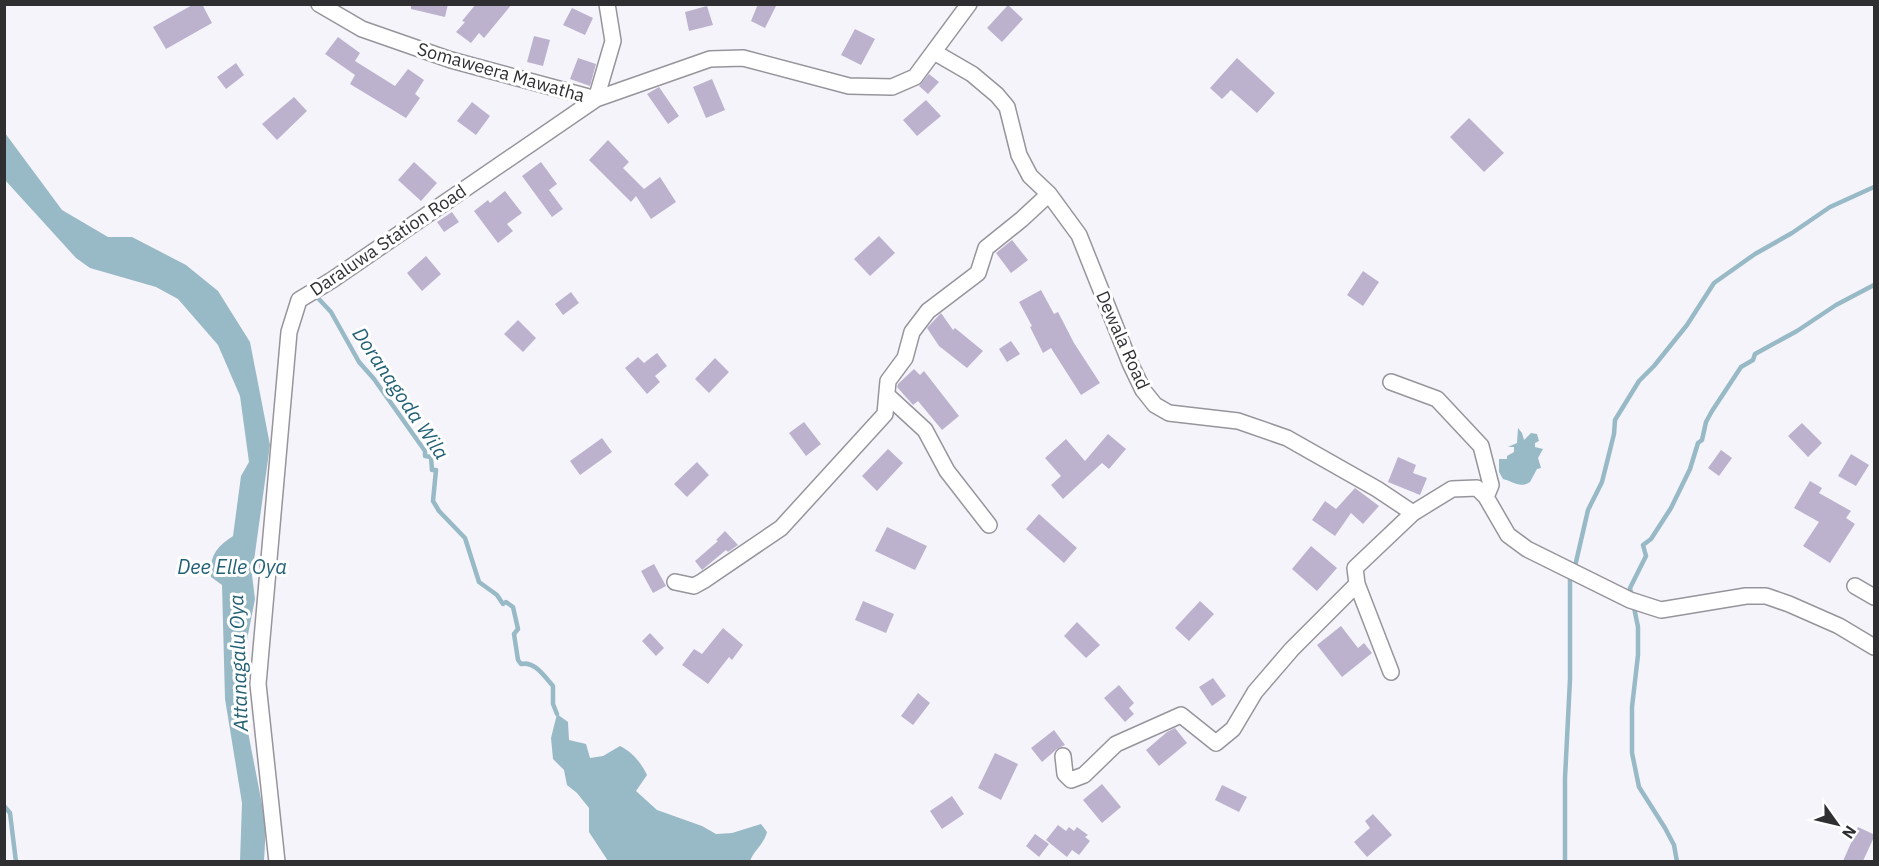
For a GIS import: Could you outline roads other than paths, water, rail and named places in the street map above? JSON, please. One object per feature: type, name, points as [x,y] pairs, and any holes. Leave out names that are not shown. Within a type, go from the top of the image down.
[{"type":"street","name":"Somaweera Mawatha","points":[[319,4],[362,28],[451,60],[596,99],[613,41],[607,4]]},
{"type":"street","name":"Daraluwa Station Road","points":[[277,861],[258,684],[289,332],[299,300],[332,280],[596,99],[710,59],[743,58],[849,86],[892,87],[915,77],[969,4]]},
{"type":"street","name":"Dewala Road","points":[[934,52],[972,74],[997,95],[1007,107],[1019,155],[1030,176],[1049,194],[1079,235],[1143,390],[1155,405],[1169,414],[1238,420],[1287,438],[1377,489],[1413,513]]},
{"type":"street","points":[[675,582],[694,586],[703,582],[781,528],[885,414],[888,381],[905,358],[912,332],[928,311],[978,273],[986,248],[1049,194]]},
{"type":"street","points":[[1391,382],[1437,399],[1481,446],[1491,485],[1486,497]]},
{"type":"street","points":[[888,396],[925,430],[947,471],[989,525]]},
{"type":"street","points":[[1391,672],[1357,584],[1355,568],[1413,513],[1452,489],[1476,488],[1486,497],[1508,535],[1527,549],[1630,600],[1661,610],[1766,596],[1839,626],[1875,647]]},
{"type":"street","points":[[1063,756],[1065,774],[1071,780],[1084,775],[1116,744],[1181,715],[1216,743],[1233,729],[1255,692],[1292,649],[1357,584]]},
{"type":"street","points":[[1855,586],[1875,597]]},
{"type":"water","name":"Dee Elle Oya","points":[[5,133],[62,210],[108,237],[132,237],[186,265],[218,291],[250,342],[270,445],[252,575],[255,599],[244,655],[242,701],[266,825],[264,861],[240,861],[242,803],[225,699],[222,585],[211,577],[211,564],[215,553],[233,536],[241,476],[249,462],[240,396],[218,345],[178,299],[156,287],[90,268],[76,258],[5,180]]},
{"type":"water","points":[[1518,428],[1524,440],[1531,433],[1537,434],[1539,441],[1535,443],[1535,447],[1543,449],[1538,458],[1541,468],[1537,469],[1530,482],[1523,485],[1503,479],[1499,472],[1499,459],[1507,459],[1507,456],[1514,452],[1514,447],[1508,447],[1517,443]]},
{"type":"water","points":[[557,714],[568,722],[569,740],[586,744],[590,758],[603,756],[620,746],[632,755],[647,775],[636,791],[657,810],[702,826],[716,834],[732,833],[761,824],[767,832],[750,861],[608,861],[589,832],[589,808],[567,785],[564,770],[553,759],[551,738]]},
{"type":"waterway","points":[[1565,862],[1570,578],[1588,510],[1602,482],[1614,434],[1615,420],[1639,381],[1687,325],[1714,283],[1830,207],[1874,187]]},
{"type":"waterway","points":[[1677,862],[1674,845],[1639,787],[1632,753],[1632,707],[1638,655],[1638,627],[1630,588],[1646,556],[1643,545],[1651,539],[1671,508],[1690,469],[1698,443],[1702,440],[1706,422],[1741,367],[1753,360],[1755,354],[1874,285]]},
{"type":"waterway","name":"Doranagoda Wila","points":[[316,296],[331,312],[359,362],[374,379],[425,451],[425,456],[431,457],[432,470],[436,470],[433,501],[439,511],[465,538],[479,582],[497,595],[503,604],[506,602],[513,607],[518,629],[514,634],[518,660],[521,664],[535,667],[553,686],[553,704],[557,714]]},
{"type":"waterway","points":[[4,806],[10,813],[16,862]]},
{"type":"water label","name":"Attanagalu Oya","points":[[238,663]]}]
